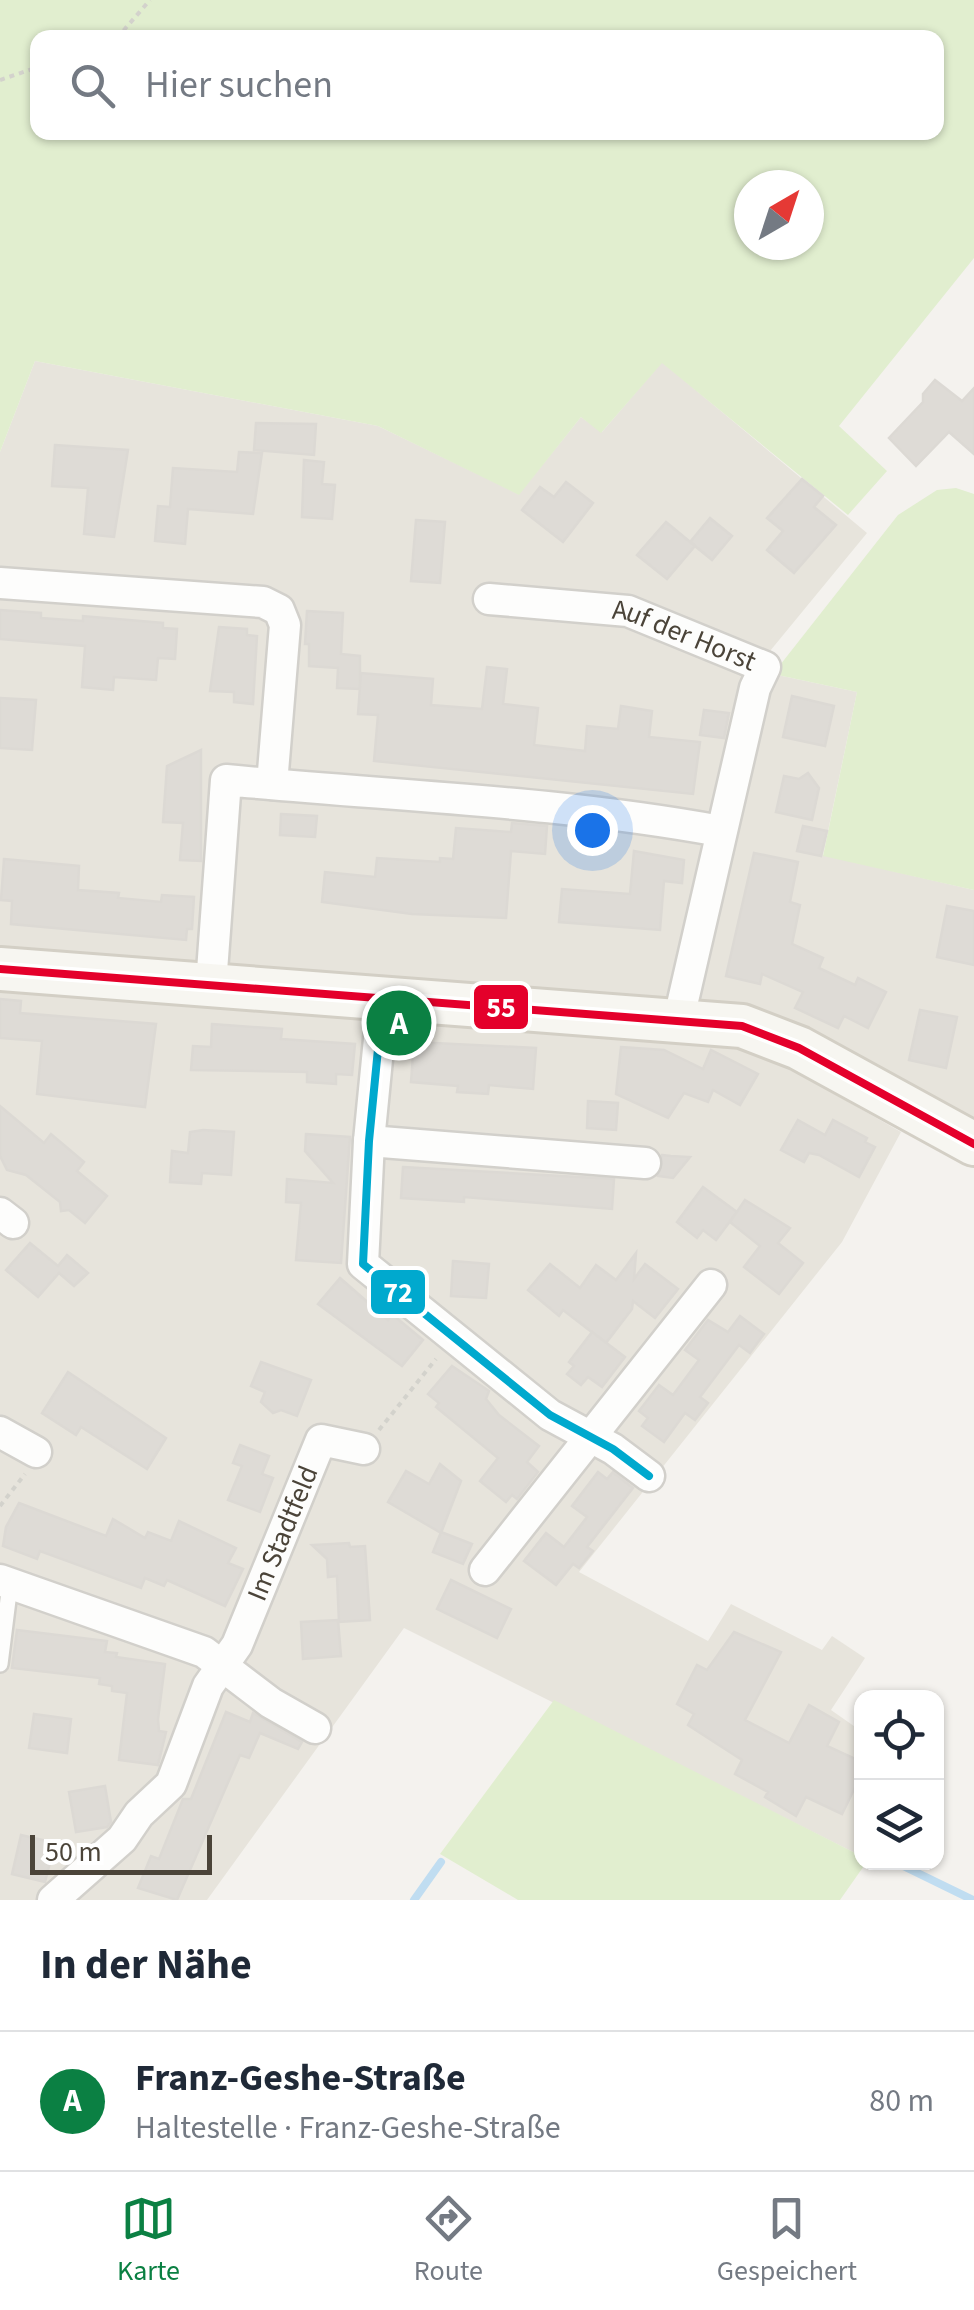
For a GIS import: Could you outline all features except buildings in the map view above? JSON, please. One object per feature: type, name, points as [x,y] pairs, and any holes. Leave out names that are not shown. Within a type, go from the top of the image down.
[{"type":"main road","points":[[0,969],[679,1018],[742,1026],[799,1048],[974,1144]]},
{"type":"street","points":[[0,583],[263,602],[279,610],[284,624],[272,784]]},
{"type":"street","name":"Auf der Horst","points":[[488,598],[628,611],[766,667],[756,688],[720,832],[679,1018]]},
{"type":"street","points":[[210,985],[226,780],[426,795],[663,821],[720,832]]},
{"type":"street","points":[[383,998],[369,1141],[363,1264],[550,1415],[614,1449],[649,1476]]},
{"type":"street","points":[[369,1141],[645,1163]]},
{"type":"street","points":[[485,1570],[710,1285]]},
{"type":"street","points":[[0,1432],[36,1452]]},
{"type":"street","name":"Im Stadtfeld","points":[[53,1900],[122,1839],[139,1814],[170,1784],[208,1686],[237,1645],[321,1440],[364,1449]]},
{"type":"street","points":[[5,1582],[204,1652],[271,1703],[315,1728]]},
{"type":"lane","points":[[0,1664],[5,1582]]},
{"type":"path","points":[[124,30],[150,0]]},
{"type":"path","points":[[0,80],[30,70]]},
{"type":"path","points":[[364,1449],[453,1337]]},
{"type":"path","points":[[0,1506],[19,1485],[36,1452]]},
{"type":"shaded area","points":[[35,361],[378,426],[519,494],[581,417],[602,432],[662,362],[867,533],[747,679],[675,986],[665,997],[0,949],[0,452]]},
{"type":"shaded area","points":[[773,674],[857,692],[823,855],[974,890],[974,1121],[773,1015],[697,999]]},
{"type":"shaded area","points":[[0,991],[737,1048],[789,1068],[901,1132],[842,1242],[579,1572],[708,1641],[731,1604],[822,1650],[832,1636],[865,1658],[831,1710],[854,1726],[854,1853],[404,1628],[207,1900],[0,1900]]},
{"type":"green space","points":[[0,0],[974,0],[974,258],[839,426],[887,471],[848,515],[662,363],[601,433],[581,417],[519,495],[378,426],[35,361],[0,452]]},
{"type":"green space","points":[[956,488],[974,494],[974,890],[823,856],[857,692],[773,674],[898,515],[937,490]]},
{"type":"green space","points":[[554,1700],[854,1852],[854,1870],[861,1870],[840,1900],[518,1900],[440,1854]]},
{"type":"waterway","points":[[414,1900],[441,1862]]},
{"type":"waterway","points":[[911,1870],[973,1900]]},
{"type":"transit line","name":"55","points":[[0,969],[742,1026],[799,1048],[974,1144]]},
{"type":"transit line","name":"72","points":[[383,998],[369,1141],[363,1264],[550,1415],[613,1449],[649,1476]]},
{"type":"place","name":"Franz-Geshe-Straße","points":[[399,1023]]}]
